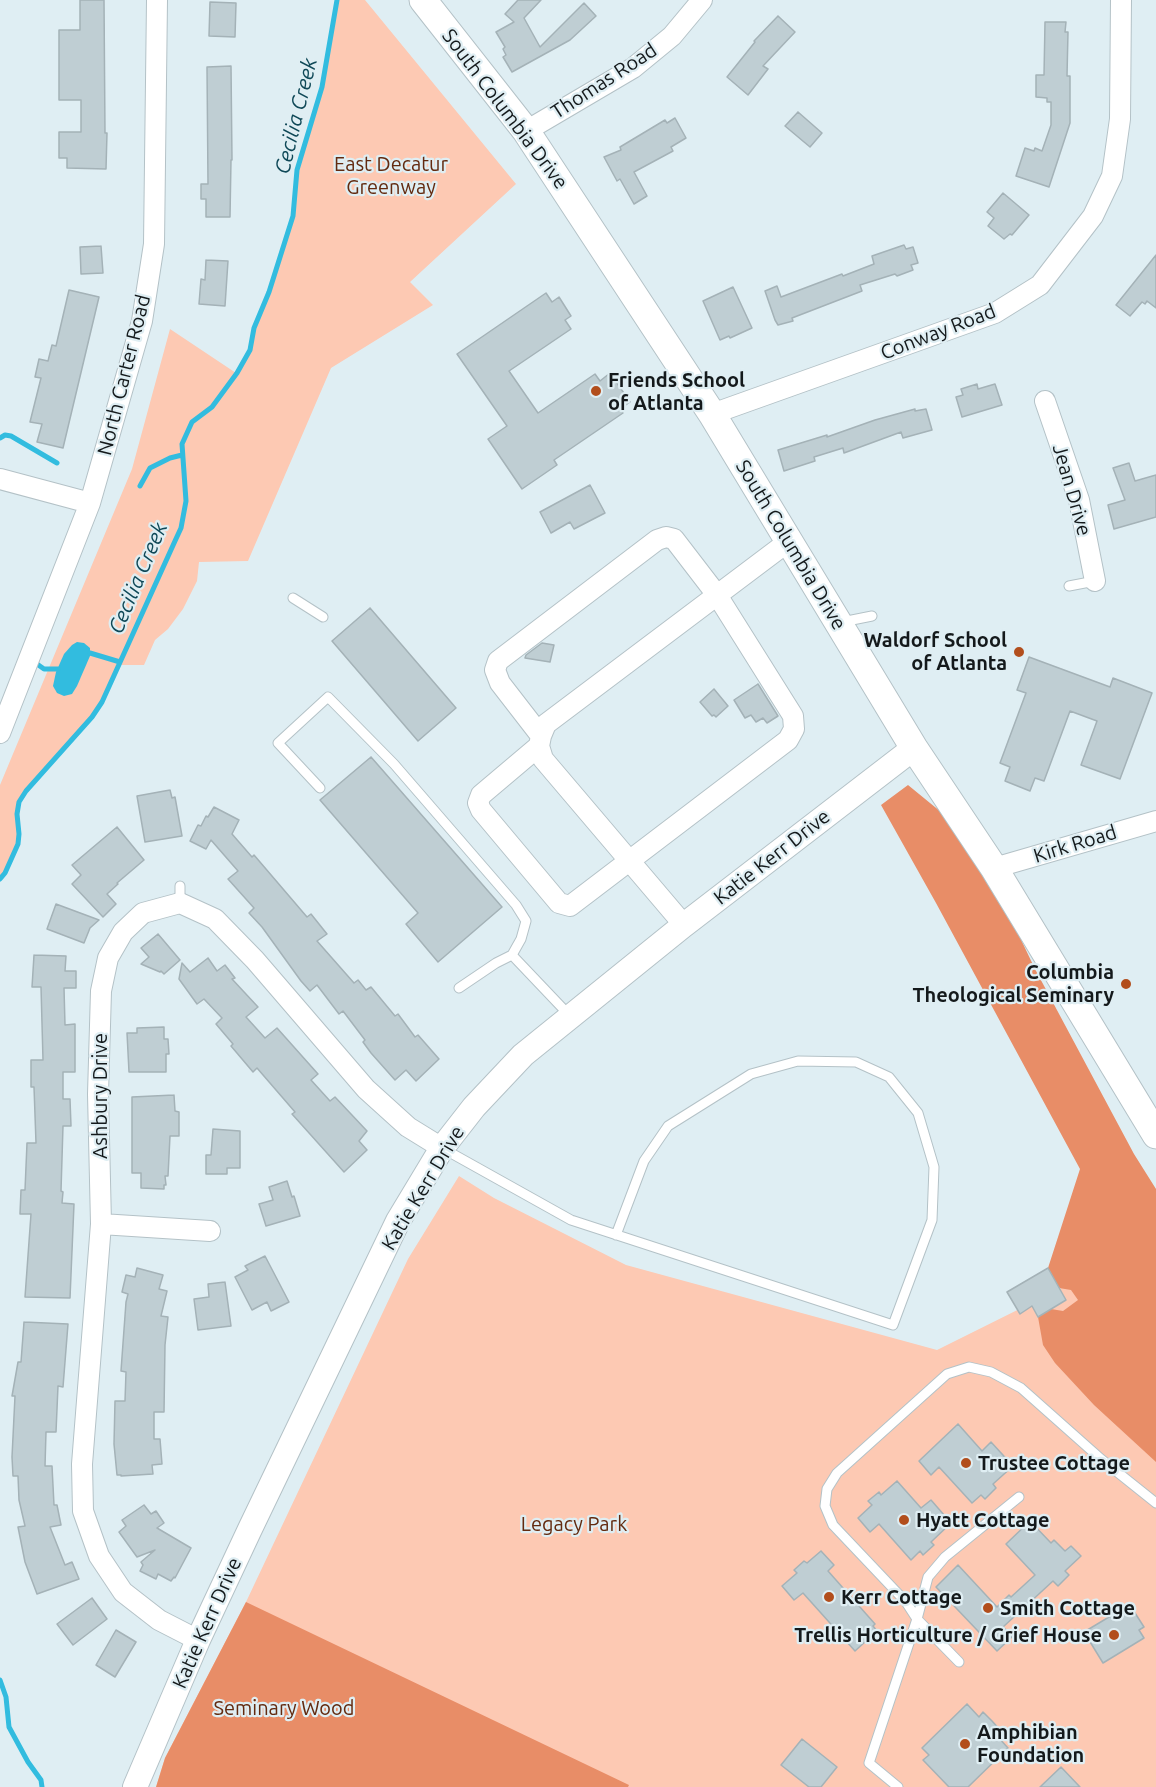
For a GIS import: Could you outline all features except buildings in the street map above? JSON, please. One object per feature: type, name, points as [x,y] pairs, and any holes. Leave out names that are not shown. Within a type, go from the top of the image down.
[{"type":"main road","name":"South Columbia Drive","points":[[423,0],[526,130],[712,414],[914,748],[994,868],[1156,1135]]},
{"type":"street","name":"North Carter Road","points":[[0,733],[90,503],[141,321],[154,244],[157,0]]},
{"type":"street","name":"Thomas Road","points":[[526,130],[633,68],[672,36],[702,0]]},
{"type":"street","name":"Conway Road","points":[[712,414],[995,313],[1040,285],[1093,216],[1112,176],[1120,119],[1121,0]]},
{"type":"street","name":"Jean Drive","points":[[1045,401],[1079,500],[1095,581]]},
{"type":"street","points":[[0,479],[90,503]]},
{"type":"street","points":[[684,925],[629,861],[543,759],[540,741],[500,683],[495,670],[498,661],[657,540],[666,537],[674,539],[717,595],[793,716],[794,729],[788,740],[629,861],[570,906],[559,903],[481,810],[478,803],[481,795],[540,741],[546,724],[717,595],[789,541]]},
{"type":"street","name":"Katie Kerr Drive","points":[[135,1787],[198,1640],[398,1221],[442,1149],[474,1107],[523,1055],[684,925],[914,748]]},
{"type":"street","name":"Kirk Road","points":[[994,868],[1156,820]]},
{"type":"street","name":"Ashbury Drive","points":[[198,1640],[159,1620],[123,1592],[99,1556],[83,1511],[82,1464],[101,1224],[98,1094],[101,991],[108,958],[123,932],[142,913],[180,895],[215,919],[255,960],[366,1089],[408,1127],[442,1149]]},
{"type":"street","points":[[101,1224],[210,1231]]},
{"type":"lane","points":[[1069,586],[1095,581]]},
{"type":"lane","points":[[293,598],[323,617]]},
{"type":"lane","points":[[838,623],[872,616]]},
{"type":"lane","points":[[320,788],[278,743],[328,696],[394,764],[516,905],[526,921],[522,939],[512,955],[459,988]]},
{"type":"lane","points":[[512,955],[570,1016]]},
{"type":"lane","points":[[442,1149],[571,1220],[616,1235],[893,1325],[932,1220],[934,1167],[918,1113],[889,1077],[856,1062],[798,1061],[751,1074],[668,1126],[644,1161],[616,1235]]},
{"type":"lane","points":[[959,1662],[917,1619],[906,1602],[833,1525],[825,1506],[827,1489],[837,1473],[947,1374],[969,1367],[992,1372],[1021,1388],[1156,1503]]},
{"type":"lane","points":[[898,1787],[869,1763],[917,1619],[928,1577],[945,1557],[1018,1497]]},
{"type":"green space","name":"East Decatur Greenway","points":[[337,0],[365,0],[516,184],[410,282],[433,305],[331,368],[248,561],[199,562],[197,581],[183,609],[168,629],[155,640],[144,665],[118,665],[102,702],[92,717],[26,791],[19,802],[18,844],[0,879],[0,785],[132,469],[170,329],[236,373],[250,350],[254,328],[269,292],[293,216],[297,170],[322,87]]},
{"type":"green space","points":[[908,785],[941,812],[995,885],[1035,969],[1134,1154],[1156,1189],[1156,1462],[1094,1405],[1055,1363],[1043,1345],[1038,1317],[1051,1309],[1063,1311],[1078,1300],[1071,1290],[1059,1288],[1048,1268],[1080,1169],[881,805]]},
{"type":"green space","name":"Legacy Park","points":[[459,1176],[494,1198],[626,1265],[937,1350],[1156,1241],[1156,1787],[156,1787],[165,1758],[246,1602],[408,1259]]},
{"type":"green space","name":"Seminary Wood","points":[[246,1602],[629,1785],[628,1787],[156,1787],[165,1758]]},
{"type":"water","points":[[77,642],[84,643],[90,648],[90,656],[72,694],[64,696],[57,693],[53,686],[56,672],[64,654]]},
{"type":"waterway","name":"Cecilia Creek","points":[[0,879],[18,844],[19,802],[26,791],[92,717],[102,702],[181,528],[186,501],[182,444],[192,422],[212,407],[237,373],[250,350],[254,328],[269,292],[293,216],[297,170],[322,87],[337,0]]},
{"type":"waterway","points":[[0,438],[5,435],[11,436],[57,463]]},
{"type":"waterway","points":[[140,486],[150,468],[182,455]]},
{"type":"waterway","points":[[90,653],[120,662]]},
{"type":"waterway","points":[[37,664],[44,669],[58,669]]},
{"type":"waterway","name":"Cecilia Creek","points":[[0,1680],[6,1697],[9,1727],[28,1762],[41,1780],[42,1787]]},
{"type":"place","name":"Friends School of Atlanta","points":[[596,391]]},
{"type":"place","name":"Waldorf School of Atlanta","points":[[1019,652]]},
{"type":"place","name":"Columbia Theological Seminary","points":[[1126,984]]},
{"type":"place","name":"Trustee Cottage","points":[[966,1463]]},
{"type":"place","name":"Hyatt Cottage","points":[[904,1520]]},
{"type":"place","name":"Kerr Cottage","points":[[829,1597]]},
{"type":"place","name":"Smith Cottage","points":[[988,1608]]},
{"type":"place","name":"Trellis Horticulture / Grief House","points":[[1114,1635]]},
{"type":"place","name":"Amphibian Foundation","points":[[965,1744]]}]
